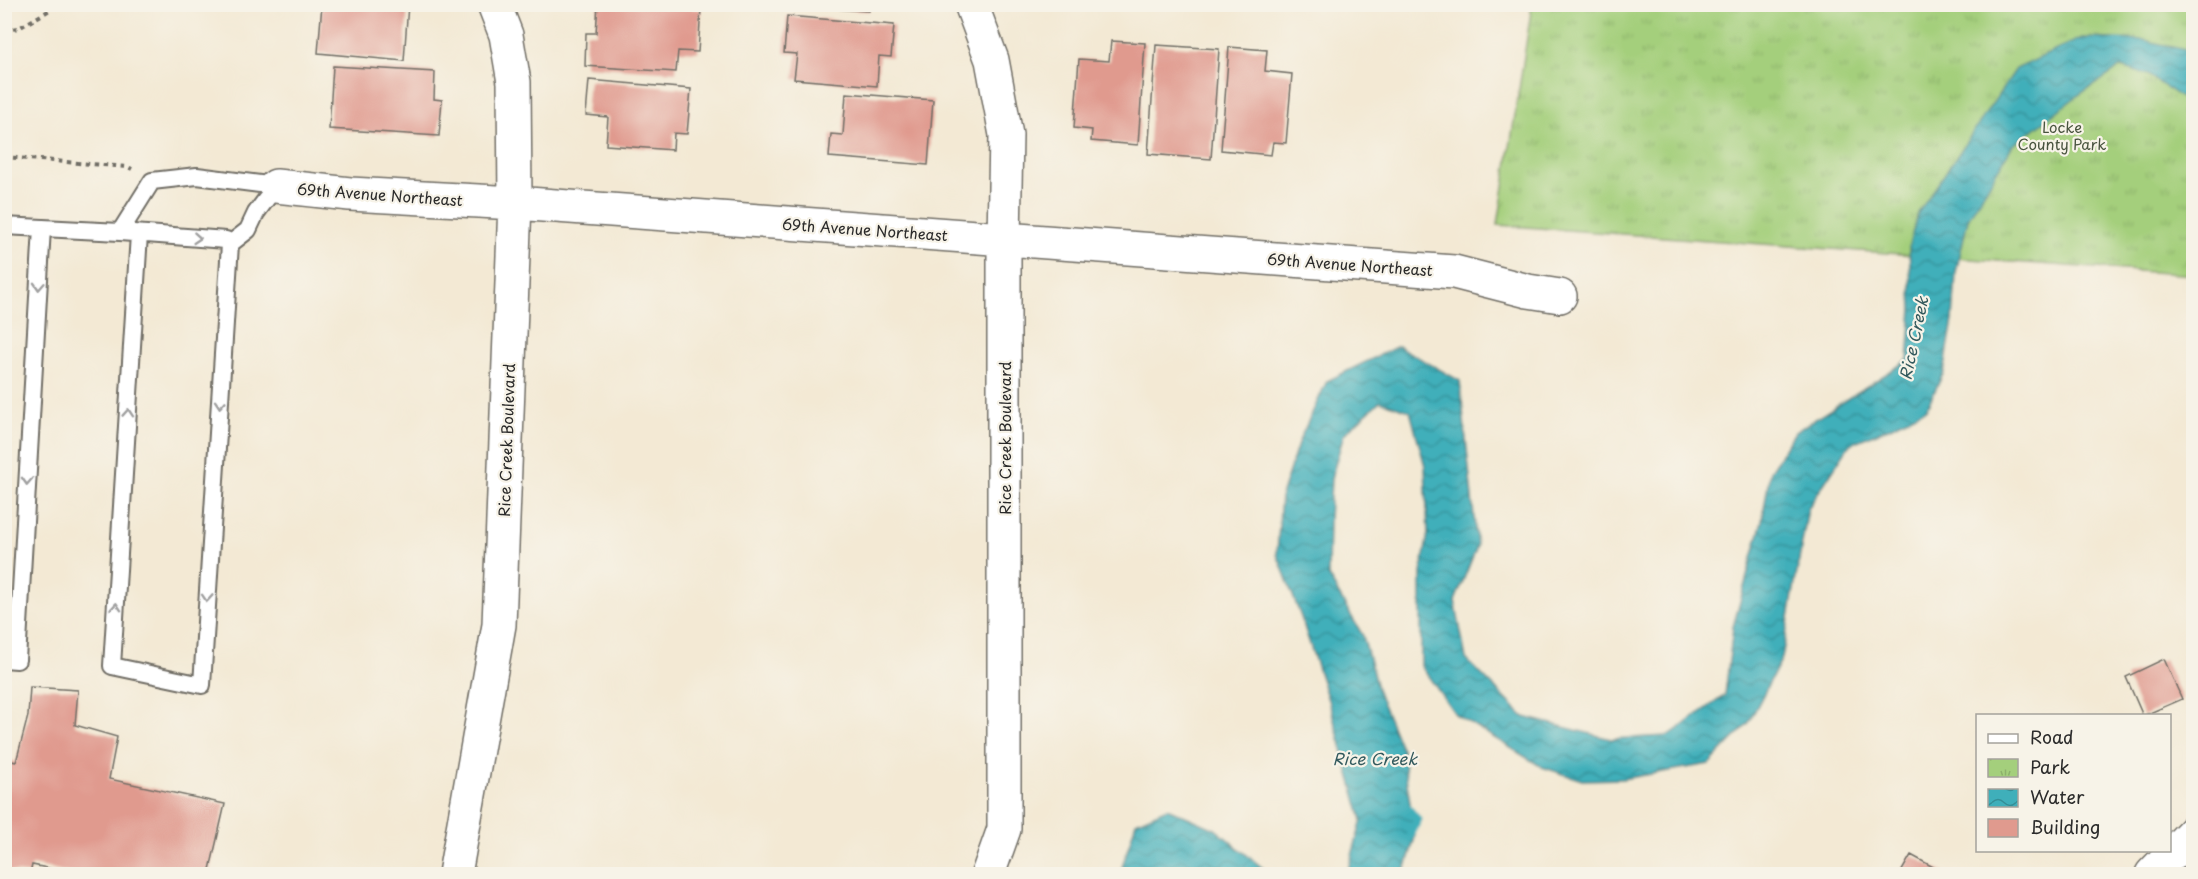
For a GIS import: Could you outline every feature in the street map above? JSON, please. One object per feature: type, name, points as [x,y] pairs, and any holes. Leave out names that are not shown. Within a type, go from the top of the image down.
[{"type":"street","name":"Rice Creek Boulevard","points":[[455,874],[499,625],[515,203],[514,82],[506,35],[494,4]]},
{"type":"street","name":"Rice Creek Boulevard","points":[[973,5],[992,60],[1006,135],[1004,829],[988,874]]},
{"type":"street","name":"69th Avenue Northeast","points":[[276,186],[350,194],[515,203],[1454,272],[1528,291],[1560,296]]},
{"type":"street","points":[[2152,874],[2193,831]]},
{"type":"lane","points":[[120,232],[152,181],[197,176],[276,186],[256,213],[248,231],[230,244]]},
{"type":"lane","points":[[4,226],[226,240],[230,244]]},
{"type":"lane","points":[[11,659],[42,228]]},
{"type":"lane","points":[[139,234],[112,666],[202,685],[230,244]]},
{"type":"path","points":[[4,30],[19,28],[60,4]]},
{"type":"path","points":[[4,157],[128,167]]},
{"type":"green space","name":"Locke County Park","points":[[1532,5],[2193,5],[2193,275],[1498,225]]},
{"type":"water","name":"Rice Creek","points":[[2082,38],[2144,40],[2193,52],[2193,106],[2148,75],[2121,67],[2077,96],[2012,146],[1968,219],[1956,272],[1953,320],[1944,372],[1926,409],[1850,444],[1808,508],[1782,658],[1748,724],[1709,764],[1622,779],[1582,780],[1542,767],[1455,714],[1421,666],[1421,573],[1428,534],[1425,466],[1410,411],[1380,401],[1344,434],[1331,479],[1328,576],[1363,636],[1378,692],[1402,750],[1415,837],[1404,874],[1339,874],[1348,870],[1362,820],[1330,706],[1301,617],[1277,554],[1281,496],[1299,441],[1327,381],[1398,346],[1460,381],[1477,546],[1455,601],[1466,659],[1524,717],[1611,739],[1668,736],[1725,695],[1733,627],[1762,522],[1770,471],[1795,432],[1908,360],[1912,309],[1909,245],[1918,213],[2016,69]]},
{"type":"water","points":[[1167,808],[1215,829],[1270,874],[1120,874],[1136,822]]},
{"type":"building","points":[[322,4],[408,4],[404,61],[318,53]]},
{"type":"building","points":[[598,4],[701,9],[698,52],[678,51],[676,72],[585,66],[586,33],[596,33]]},
{"type":"building","points":[[782,4],[870,4],[869,11],[781,6]]},
{"type":"building","points":[[787,16],[894,25],[891,57],[879,56],[877,86],[794,79],[797,54],[784,53]]},
{"type":"building","points":[[1111,41],[1145,43],[1138,145],[1091,141],[1092,130],[1074,128],[1079,59],[1109,61]]},
{"type":"building","points":[[1156,45],[1219,49],[1211,159],[1148,154]]},
{"type":"building","points":[[1229,47],[1267,50],[1265,71],[1292,74],[1286,143],[1273,142],[1271,155],[1221,150]]},
{"type":"building","points":[[333,66],[435,72],[434,99],[442,100],[439,136],[329,129]]},
{"type":"building","points":[[589,80],[691,89],[687,134],[674,133],[673,150],[606,145],[608,117],[586,115]]},
{"type":"building","points":[[846,93],[933,100],[928,165],[829,157],[831,134],[843,135]]},
{"type":"building","points":[[2164,659],[2182,699],[2148,714],[2142,714],[2126,677]]},
{"type":"building","points":[[30,687],[78,690],[75,725],[117,737],[109,779],[225,804],[209,874],[77,874],[32,865],[30,874],[6,871],[4,759],[16,762],[28,716]]},
{"type":"building","points":[[1911,855],[1946,874],[1900,874]]},
{"type":"waterway","name":"Rice Creek","points":[[1404,804],[1417,820],[1409,838]]}]
